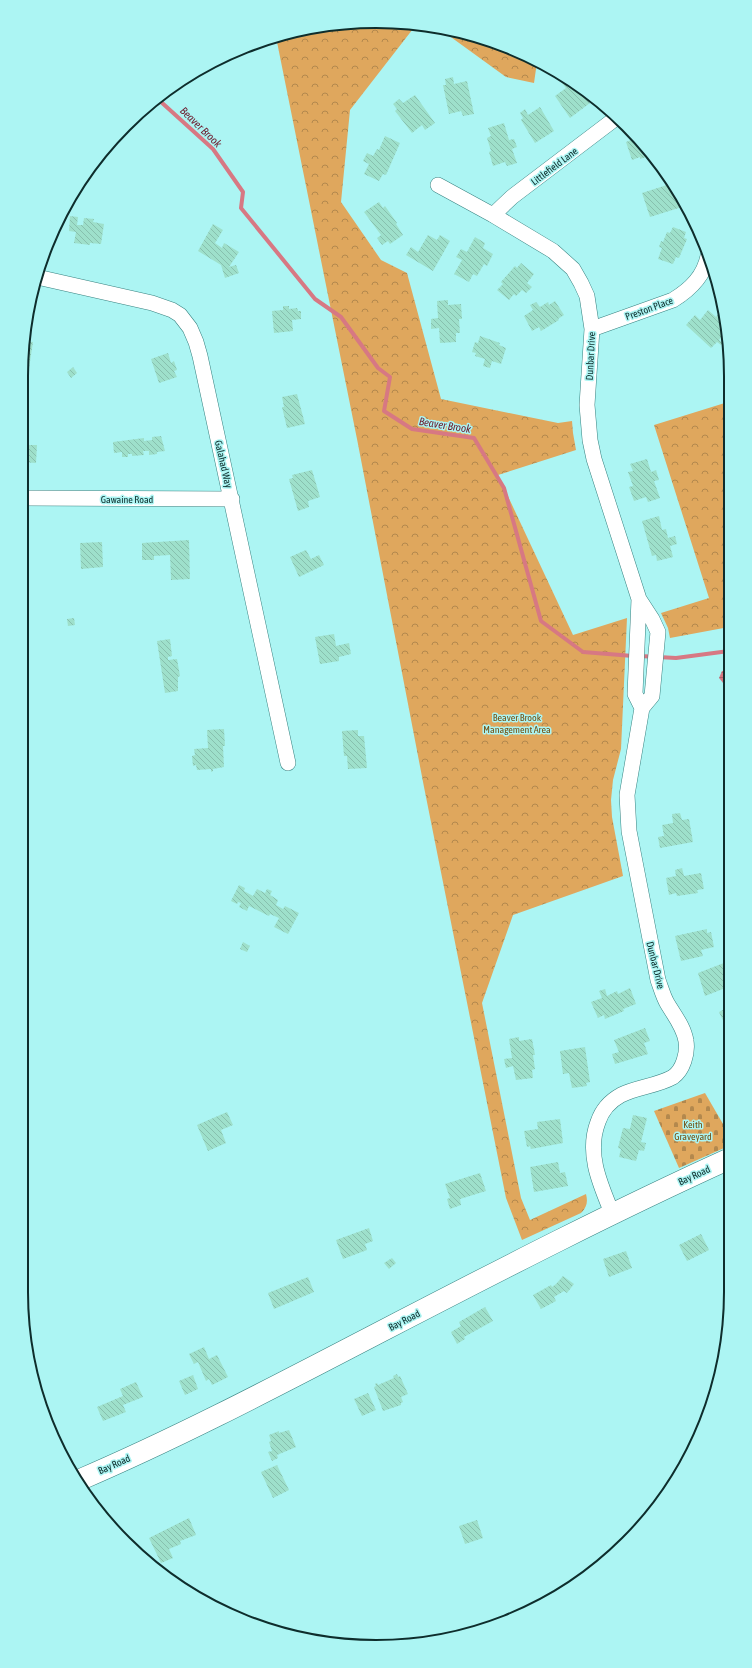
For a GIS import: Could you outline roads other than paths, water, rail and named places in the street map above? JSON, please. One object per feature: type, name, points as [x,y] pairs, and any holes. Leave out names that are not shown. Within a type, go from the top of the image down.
[{"type":"main road","name":"Bay Road","points":[[83,1478],[121,1462],[272,1389],[612,1213],[724,1161]]},
{"type":"street","name":"Littlefield Lane","points":[[493,215],[512,197],[612,121]]},
{"type":"street","name":"Dunbar Drive","points":[[438,184],[552,251],[573,269],[588,296],[592,329],[587,405],[590,440],[594,459],[639,598],[658,632],[655,680],[652,696],[642,708],[627,795],[629,831],[658,980],[666,1001],[682,1028],[686,1041],[686,1054],[681,1068],[674,1076],[661,1082],[631,1090],[619,1096],[608,1104],[601,1115],[595,1131],[593,1145],[594,1161],[603,1191],[612,1213]]},
{"type":"street","name":"Preston Place","points":[[592,329],[673,300],[684,294],[698,280],[706,264]]},
{"type":"street","name":"Galahad Way","points":[[42,278],[152,303],[172,310],[186,321],[194,335],[232,499],[288,763]]},
{"type":"street","name":"Gawaine Road","points":[[28,498],[232,499]]},
{"type":"street","name":"Dunbar Drive","points":[[639,598],[635,694],[642,708]]},
{"type":"waterway","name":"Beaver Brook","points":[[161,102],[213,149],[243,192],[241,208],[315,299],[341,317],[378,368],[390,377],[384,411],[412,429],[474,438],[504,488],[541,621],[583,652],[633,656]]},
{"type":"waterway","name":"Beaver Brook","points":[[640,656],[676,658],[724,652]]},
{"type":"park label","name":"Beaver Brook Management Area","points":[[517,722]]},
{"type":"park label","name":"Keith Graveyard","points":[[693,1130]]}]
